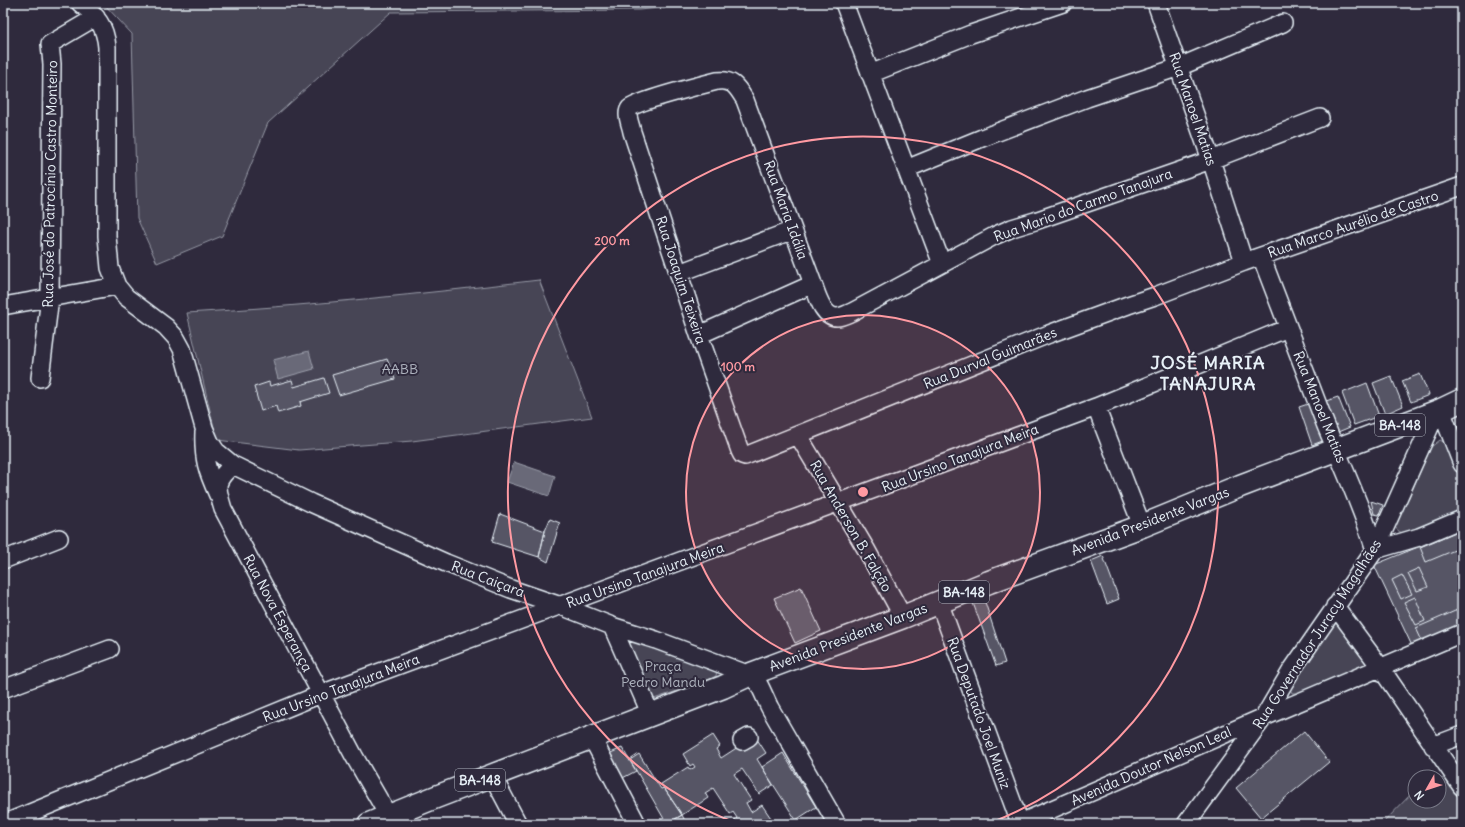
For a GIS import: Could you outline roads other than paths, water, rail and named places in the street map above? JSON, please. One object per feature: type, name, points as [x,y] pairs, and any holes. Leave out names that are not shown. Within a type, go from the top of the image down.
[{"type":"main road","name":"Avenida Presidente Vargas","points":[[384,821],[492,775],[724,687],[751,674],[903,617],[990,582],[1142,526],[1240,486],[1462,400]]},
{"type":"street","points":[[80,3],[102,24],[107,47],[107,249],[110,268],[117,286],[132,303],[166,327],[176,338],[182,349],[204,428]]},
{"type":"street","points":[[844,3],[942,264]]},
{"type":"street","points":[[870,74],[971,34],[1063,3]]},
{"type":"street","name":"Rua Manoel Matias","points":[[1156,3],[1211,160],[1244,262]]},
{"type":"street","name":"Rua José do Patrocínio Castro Monteiro","points":[[40,378],[50,297],[52,64],[50,44],[96,17]]},
{"type":"street","points":[[906,169],[982,138],[1179,67],[1283,23]]},
{"type":"street","name":"Rua Maria Idália","points":[[632,132],[628,114],[630,108],[634,105],[710,83],[726,80],[733,83],[745,100],[813,284],[823,307],[832,316]]},
{"type":"street","name":"Rua Mario do Carmo Tanajura","points":[[832,316],[837,317],[852,312],[1012,228],[1211,160],[1320,118]]},
{"type":"street","name":"Rua Joaquim Teixeira","points":[[632,132],[699,335],[740,451]]},
{"type":"street","name":"Rua Marco Aurélio de Castro","points":[[1244,262],[1262,260],[1462,186]]},
{"type":"street","points":[[679,273],[794,230]]},
{"type":"street","name":"Rua Manoel Matias","points":[[1262,260],[1331,437],[1360,506],[1375,550]]},
{"type":"street","name":"Rua Durval Guimarães","points":[[740,451],[742,455],[745,456],[1049,334],[1244,262]]},
{"type":"street","points":[[699,335],[813,284]]},
{"type":"street","points":[[3,306],[117,286]]},
{"type":"street","name":"Rua Ursino Tanajura Meira","points":[[3,824],[321,694],[1096,407],[1288,328]]},
{"type":"street","points":[[1096,407],[1142,526]]},
{"type":"street","points":[[1439,410],[1462,464]]},
{"type":"street","name":"Rua Governador Juracy Magalhães","points":[[1186,824],[1264,717],[1291,671],[1375,550],[1439,410]]},
{"type":"street","name":"Rua Caiçara","points":[[204,428],[216,451],[233,465],[311,503],[446,563],[511,589],[751,674]]},
{"type":"street","name":"Rua Nova Esperança","points":[[204,428],[204,456],[206,466],[223,509],[364,774],[384,821]]},
{"type":"street","name":"Rua Anderson B. Falção","points":[[798,434],[883,579],[903,617]]},
{"type":"street","points":[[218,495],[217,484],[220,478],[233,465]]},
{"type":"street","points":[[1375,550],[1419,537],[1462,519]]},
{"type":"street","points":[[3,560],[59,538]]},
{"type":"street","name":"Rua Deputado Joel Muniz","points":[[939,602],[1019,824]]},
{"type":"street","points":[[1335,606],[1381,668],[1462,788]]},
{"type":"street","points":[[612,626],[651,715]]},
{"type":"street","name":"Avenida Doutor Nelson Leal","points":[[1019,824],[1264,717],[1462,633]]},
{"type":"street","points":[[3,689],[110,649]]},
{"type":"street","points":[[751,674],[759,683],[762,694],[837,824]]},
{"type":"street","points":[[1433,746],[1462,735]]},
{"type":"street","points":[[592,738],[637,824]]},
{"type":"street","points":[[492,775],[518,824]]},
{"type":"water","points":[[309,351],[314,369],[278,379],[273,360]]},
{"type":"water","points":[[514,462],[555,476],[549,496],[507,482]]},
{"type":"district","name":"JOSÉ MARIA TANAJURA","points":[[1208,373]]},
{"type":"park label","name":"AABB","points":[[400,369]]},
{"type":"park label","name":"Praça Pedro Mandu","points":[[663,674]]}]
